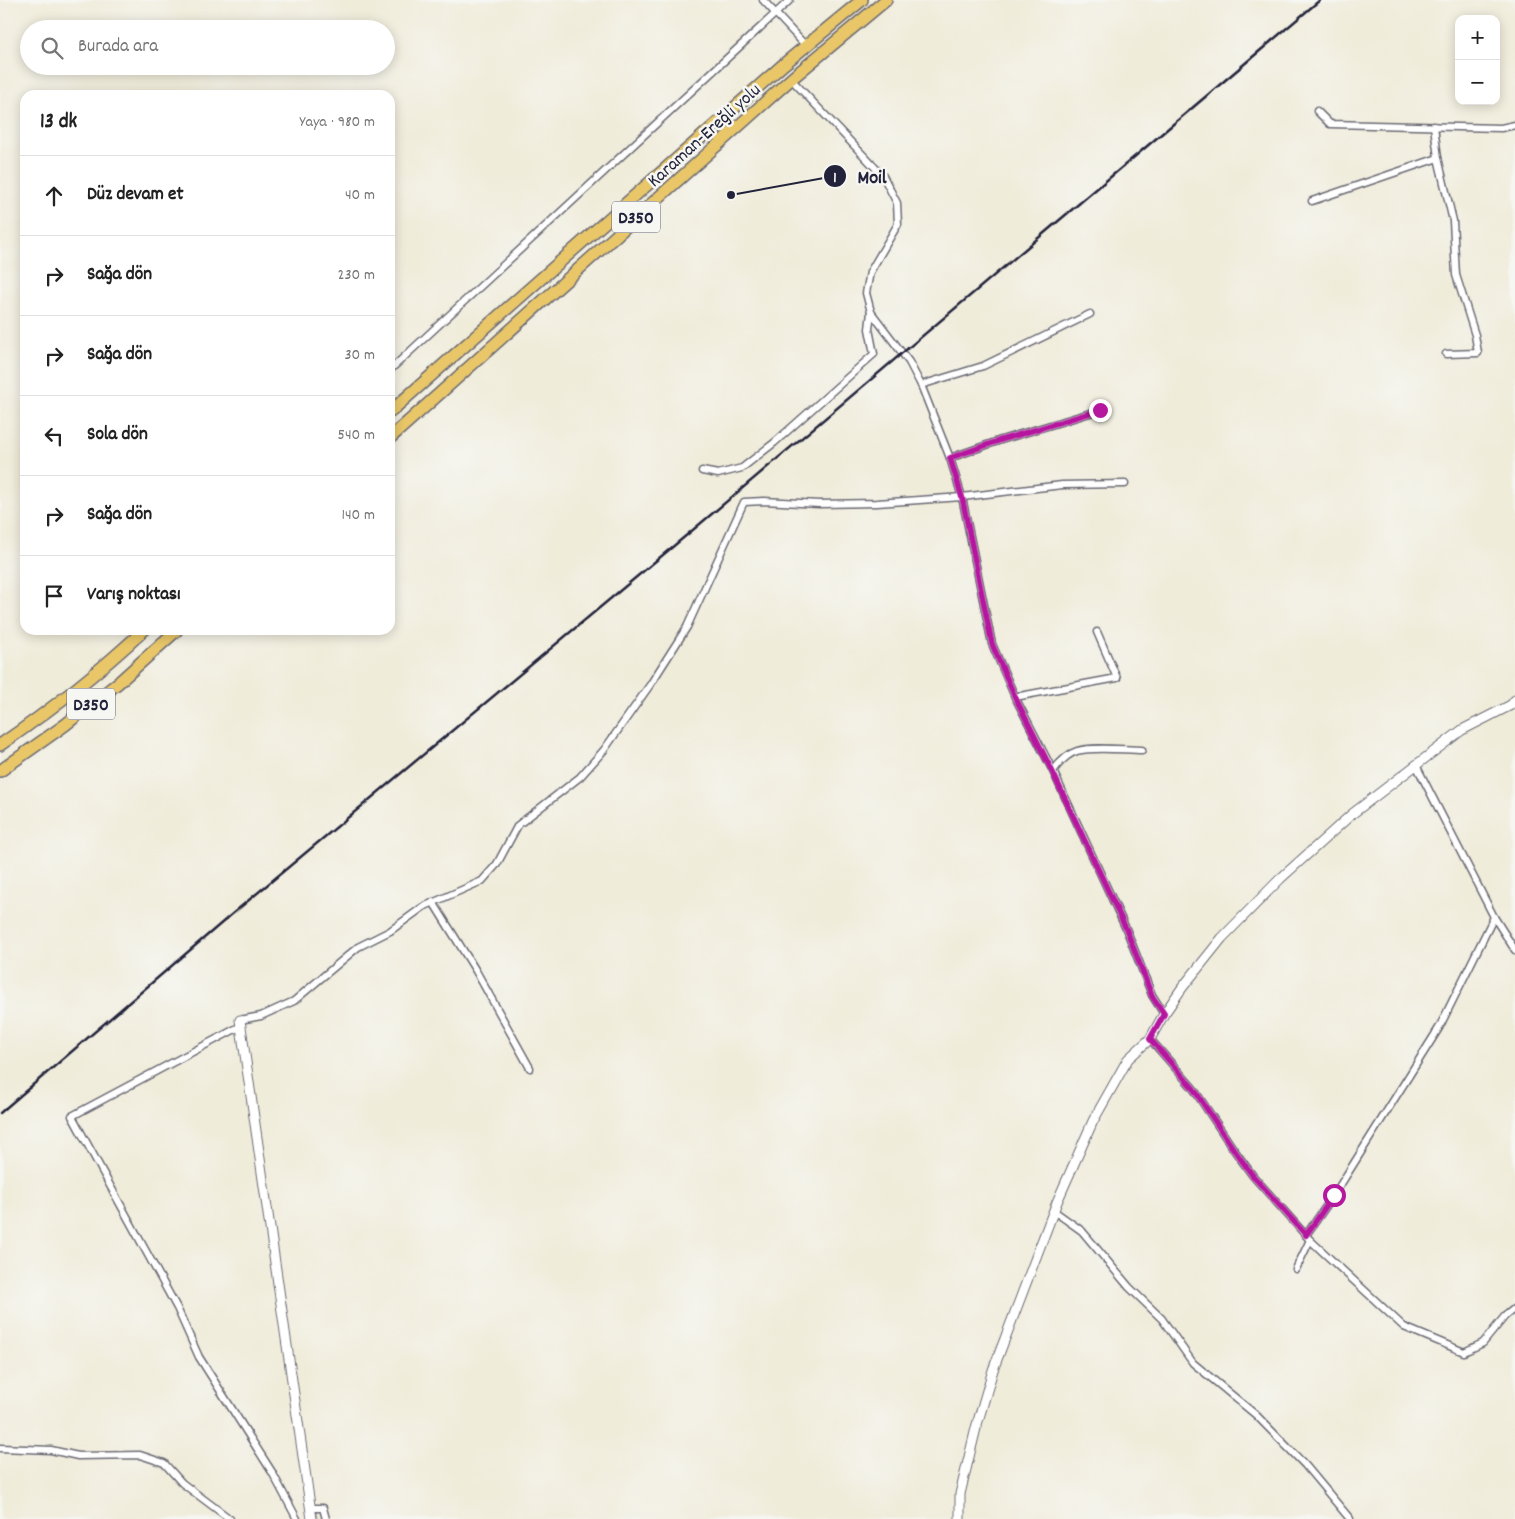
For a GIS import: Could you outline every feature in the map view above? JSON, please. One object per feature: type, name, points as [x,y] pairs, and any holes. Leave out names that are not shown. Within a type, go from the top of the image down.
[{"type":"highway","name":"Karaman-Ereğli yolu","points":[[395,408],[806,46],[862,0]]},
{"type":"highway","name":"Karaman-Ereğli yolu","points":[[395,434],[791,79],[886,0]]},
{"type":"highway","name":"D350","points":[[0,745],[35,721],[107,664],[139,635]]},
{"type":"highway","name":"D350","points":[[0,771],[65,725],[118,683],[171,635]]},
{"type":"street","points":[[763,0],[806,46]]},
{"type":"street","points":[[395,365],[790,0]]},
{"type":"street","points":[[702,471],[718,474],[742,468],[774,443],[874,354],[869,329],[871,312],[866,293],[870,272],[898,224],[897,203],[883,176],[791,79]]},
{"type":"street","points":[[1316,111],[1330,124],[1501,128],[1515,125]]},
{"type":"street","points":[[1434,126],[1438,158],[1454,222],[1456,275],[1475,335],[1478,353],[1446,354]]},
{"type":"street","points":[[1312,202],[1438,158]]},
{"type":"street","points":[[871,312],[909,362],[920,384],[950,458],[962,497],[992,644],[1015,697],[1127,931],[1152,996],[1164,1014]]},
{"type":"street","points":[[920,384],[983,366],[1090,314]]},
{"type":"street","points":[[950,458],[1001,440],[1100,410]]},
{"type":"street","points":[[297,1519],[272,1472],[199,1357],[177,1308],[72,1116],[240,1023],[294,1001],[358,947],[390,931],[423,907],[482,881],[497,864],[518,825],[580,777],[604,750],[687,628],[744,502],[877,503],[962,497],[1062,485],[1125,484]]},
{"type":"street","points":[[1015,697],[1117,678],[1097,632]]},
{"type":"street","points":[[960,1519],[960,1494],[976,1428],[993,1370],[1054,1211],[1094,1121],[1128,1059],[1150,1039],[1164,1014],[1222,938],[1280,879],[1352,814],[1416,765],[1462,730],[1511,705],[1515,700]]},
{"type":"street","points":[[1052,771],[1064,758],[1077,751],[1106,749],[1142,750]]},
{"type":"street","points":[[1416,765],[1494,917],[1515,950]]},
{"type":"street","points":[[433,902],[476,970],[530,1068]]},
{"type":"street","points":[[1296,1269],[1308,1237],[1439,1028],[1494,917]]},
{"type":"street","points":[[240,1023],[312,1519]]},
{"type":"street","points":[[1150,1039],[1193,1088],[1253,1176],[1308,1237],[1404,1327],[1464,1352],[1483,1343],[1505,1316],[1515,1308]]},
{"type":"street","points":[[1054,1211],[1082,1231],[1129,1287],[1162,1319],[1193,1363],[1256,1415],[1305,1465],[1350,1519]]},
{"type":"street","points":[[0,1448],[51,1450],[78,1456],[140,1455],[164,1463],[182,1483],[230,1519]]},
{"type":"street","points":[[310,1508],[323,1508],[326,1519]]},
{"type":"railway","points":[[0,1113],[231,915],[694,529],[1320,0]]},
{"type":"place","name":"Moil","points":[[731,195]]},
{"type":"route","points":[[1100,410],[1001,440],[950,458],[962,497],[992,644],[1015,697],[1127,931],[1152,996],[1164,1014],[1150,1039],[1193,1088],[1253,1176],[1306,1235],[1334,1195]]}]
